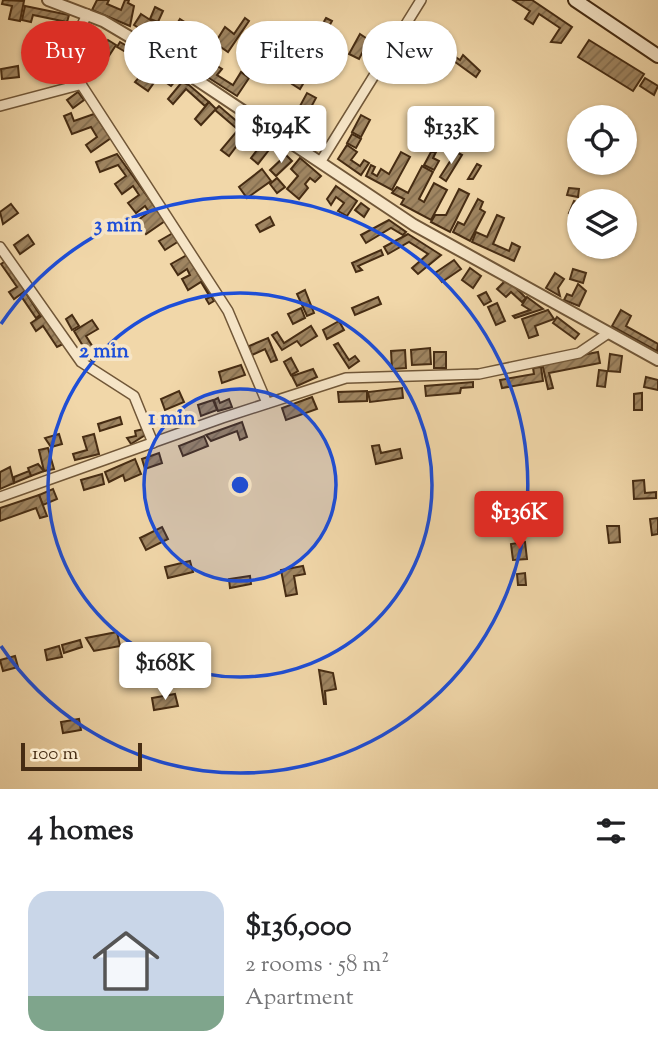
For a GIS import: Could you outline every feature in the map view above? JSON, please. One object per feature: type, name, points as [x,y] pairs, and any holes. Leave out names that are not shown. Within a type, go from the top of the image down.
[{"type":"main road","points":[[576,0],[658,56]]},
{"type":"street","points":[[48,0],[60,2],[87,14],[152,50],[414,225],[504,272],[607,334],[658,360]]},
{"type":"street","points":[[321,161],[421,0]]},
{"type":"street","points":[[87,14],[66,61],[79,85],[228,311],[267,404]]},
{"type":"street","points":[[0,106],[79,85]]},
{"type":"street","points":[[0,247],[81,362],[134,396],[152,443]]},
{"type":"street","points":[[0,497],[346,378],[479,374],[579,353],[607,334]]},
{"type":"building","points":[[3,0],[24,1],[20,21],[9,19],[12,6],[2,4]]},
{"type":"building","points":[[97,0],[109,0],[107,4],[121,10],[125,0],[129,0],[128,3],[134,6],[131,21],[124,21],[124,23],[92,10]]},
{"type":"building","points":[[513,0],[532,0],[572,27],[561,43],[551,42],[560,28],[539,14],[533,24],[525,19],[530,11]]},
{"type":"building","points":[[25,6],[69,15],[67,21],[33,15],[31,21],[22,20]]},
{"type":"building","points":[[155,7],[163,11],[158,21],[150,19]]},
{"type":"building","points":[[141,14],[152,21],[137,21]]},
{"type":"building","points":[[225,27],[234,34],[236,31],[236,40],[228,52],[222,48],[222,32]]},
{"type":"building","points":[[360,34],[362,53],[359,59],[349,54]]},
{"type":"building","points":[[589,40],[644,74],[633,91],[578,57]]},
{"type":"building","points":[[110,41],[116,45],[110,54]]},
{"type":"building","points":[[120,42],[124,44],[124,51],[117,47]]},
{"type":"building","points":[[463,55],[480,71],[476,77],[457,63],[457,58],[460,60]]},
{"type":"building","points":[[18,66],[19,77],[2,79],[1,69]]},
{"type":"building","points":[[222,78],[233,85],[236,80],[236,84],[245,84],[237,96],[218,84],[222,84]]},
{"type":"building","points":[[645,78],[658,86],[654,95],[640,86]]},
{"type":"building","points":[[138,84],[153,84],[148,91]]},
{"type":"building","points":[[180,84],[187,84],[209,102],[205,106],[186,89],[173,104],[168,99]]},
{"type":"building","points":[[78,92],[84,100],[73,108],[67,100]]},
{"type":"building","points":[[307,93],[316,98],[309,111],[300,106]]},
{"type":"building","points":[[209,102],[216,109],[219,106],[240,124],[236,128],[215,110],[201,125],[195,119]]},
{"type":"building","points":[[71,113],[74,121],[94,114],[111,138],[91,152],[86,145],[97,137],[91,127],[72,134],[64,116]]},
{"type":"building","points":[[361,115],[370,120],[361,137],[352,132]]},
{"type":"building","points":[[242,125],[272,146],[258,164],[251,158],[260,146],[245,135],[229,156],[221,150]]},
{"type":"building","points":[[352,134],[361,139],[356,148],[347,143]]},
{"type":"building","points":[[347,145],[357,152],[351,160],[360,166],[364,160],[369,163],[361,175],[338,159]]},
{"type":"building","points":[[401,152],[410,157],[392,190],[366,176],[371,165],[375,167],[372,173],[377,176],[381,169],[389,174]]},
{"type":"building","points":[[431,152],[436,152],[433,158],[439,161],[434,170],[424,165]]},
{"type":"building","points":[[456,152],[462,155],[446,181],[440,177]]},
{"type":"building","points":[[117,154],[165,221],[146,234],[137,221],[149,212],[145,206],[136,213],[128,203],[139,195],[133,186],[122,194],[115,184],[126,176],[118,165],[100,172],[96,162]]},
{"type":"building","points":[[286,155],[292,161],[276,176],[270,170]]},
{"type":"building","points":[[300,158],[321,176],[315,182],[310,178],[305,184],[308,188],[299,199],[287,189],[298,176],[291,169]]},
{"type":"building","points":[[477,164],[481,166],[473,179],[468,179]]},
{"type":"building","points":[[422,166],[433,172],[419,199],[424,202],[434,183],[447,190],[431,220],[401,204],[404,199],[392,193],[397,187],[408,193]]},
{"type":"building","points":[[262,169],[271,181],[247,198],[239,187]]},
{"type":"building","points":[[277,178],[285,187],[277,193],[270,184]]},
{"type":"building","points":[[336,186],[357,201],[347,216],[338,211],[344,203],[336,197],[331,205],[327,199]]},
{"type":"building","points":[[459,189],[469,194],[450,232],[431,222],[435,215],[446,215]]},
{"type":"building","points":[[478,199],[483,202],[480,209],[485,212],[470,241],[453,232],[458,222],[464,225]]},
{"type":"building","points":[[361,203],[369,209],[364,217],[355,210]]},
{"type":"building","points":[[11,204],[18,213],[3,224],[0,212]]},
{"type":"building","points":[[497,215],[504,218],[493,244],[509,251],[512,243],[520,247],[514,261],[472,242],[476,232],[487,237]]},
{"type":"building","points":[[270,217],[274,225],[260,232],[256,225]]},
{"type":"building","points":[[389,220],[406,232],[403,235],[391,228],[366,243],[361,235]]},
{"type":"building","points":[[173,233],[179,241],[165,250],[159,241]]},
{"type":"building","points":[[408,234],[441,255],[418,274],[412,268],[428,254],[409,242],[388,254],[384,247]]},
{"type":"building","points":[[28,235],[34,244],[20,254],[14,245]]},
{"type":"building","points":[[381,250],[383,255],[358,266],[362,270],[356,272],[352,263]]},
{"type":"building","points":[[187,255],[214,301],[209,304],[206,299],[210,297],[201,282],[188,290],[182,279],[190,275],[187,269],[178,275],[171,264]]},
{"type":"building","points":[[7,260],[28,289],[14,299],[9,292],[17,287],[1,264]]},
{"type":"building","points":[[454,260],[461,269],[442,282],[435,273]]},
{"type":"building","points":[[470,268],[481,276],[473,288],[462,280]]},
{"type":"building","points":[[573,269],[586,273],[583,283],[570,279]]},
{"type":"building","points":[[555,273],[564,279],[558,288],[560,296],[546,288]]},
{"type":"building","points":[[507,279],[526,298],[522,302],[511,292],[506,297],[497,289]]},
{"type":"building","points":[[578,284],[586,291],[579,306],[564,300],[567,294],[572,296]]},
{"type":"building","points":[[305,290],[314,313],[307,316],[297,294]]},
{"type":"building","points":[[486,292],[491,301],[484,305],[478,296]]},
{"type":"building","points":[[26,293],[40,315],[36,318],[21,296]]},
{"type":"building","points":[[378,297],[381,304],[355,315],[352,308]]},
{"type":"building","points":[[527,297],[543,309],[515,318],[513,316],[530,310],[522,305]]},
{"type":"building","points":[[497,303],[505,321],[496,325],[488,307]]},
{"type":"building","points":[[301,308],[305,318],[293,324],[288,314]]},
{"type":"building","points":[[548,310],[554,319],[535,326],[538,335],[529,338],[522,319]]},
{"type":"building","points":[[621,310],[631,316],[626,326],[658,344],[657,351],[612,326]]},
{"type":"building","points":[[43,315],[63,344],[57,347],[43,326],[36,331],[31,323]]},
{"type":"building","points":[[72,315],[79,326],[72,330],[66,319]]},
{"type":"building","points":[[557,317],[579,334],[575,339],[553,323]]},
{"type":"building","points":[[92,320],[98,329],[86,336],[99,357],[92,361],[74,331]]},
{"type":"building","points":[[339,321],[344,330],[327,339],[323,330]]},
{"type":"building","points":[[311,326],[317,336],[301,346],[297,341],[282,350],[272,335],[277,332],[284,343]]},
{"type":"building","points":[[268,338],[277,360],[271,362],[265,349],[252,355],[249,346]]},
{"type":"building","points":[[338,343],[349,360],[355,356],[359,361],[349,368],[334,345]]},
{"type":"building","points":[[430,348],[431,364],[412,365],[411,350]]},
{"type":"building","points":[[405,350],[406,368],[392,369],[391,351]]},
{"type":"building","points":[[434,352],[446,352],[446,368],[434,368]]},
{"type":"building","points":[[598,352],[600,363],[549,373],[553,388],[548,389],[542,363]]},
{"type":"building","points":[[610,354],[622,356],[620,372],[608,371]]},
{"type":"building","points":[[291,358],[298,371],[291,375],[284,362]]},
{"type":"building","points":[[241,365],[245,375],[222,383],[219,372]]},
{"type":"building","points":[[541,367],[543,381],[502,388],[500,380],[534,374],[533,368]]},
{"type":"building","points":[[313,369],[317,377],[297,386],[292,376]]},
{"type":"building","points":[[599,370],[607,371],[605,387],[597,386]]},
{"type":"building","points":[[646,377],[658,380],[658,390],[644,387]]},
{"type":"building","points":[[473,382],[473,387],[461,388],[460,393],[426,396],[425,386]]},
{"type":"building","points":[[402,388],[403,398],[370,402],[368,392]]},
{"type":"building","points":[[179,391],[184,402],[165,410],[161,399]]},
{"type":"building","points":[[367,391],[367,401],[339,402],[338,392]]},
{"type":"building","points":[[642,393],[642,410],[634,410],[634,394]]},
{"type":"building","points":[[312,397],[317,409],[286,420],[282,408]]},
{"type":"building","points":[[218,398],[220,403],[229,399],[232,407],[218,411],[214,400]]},
{"type":"building","points":[[213,400],[217,410],[201,416],[198,405]]},
{"type":"building","points":[[120,417],[122,424],[100,431],[98,424]]},
{"type":"building","points":[[242,422],[247,437],[240,440],[237,431],[211,441],[206,435]]},
{"type":"building","points":[[144,429],[147,434],[131,444],[127,438],[136,436],[135,431]]},
{"type":"building","points":[[59,434],[62,444],[51,447],[45,438]]},
{"type":"building","points":[[94,434],[99,454],[75,460],[73,454],[87,450],[83,437]]},
{"type":"building","points":[[204,436],[208,446],[183,456],[179,446]]},
{"type":"building","points":[[379,445],[381,453],[400,449],[402,458],[376,464],[372,446]]},
{"type":"building","points":[[48,448],[54,469],[44,471],[39,450]]},
{"type":"building","points":[[159,453],[162,463],[145,469],[142,459]]},
{"type":"building","points":[[135,459],[141,474],[125,481],[123,475],[109,482],[105,472]]},
{"type":"building","points":[[38,464],[44,471],[31,476],[28,468]]},
{"type":"building","points":[[10,467],[14,483],[0,489],[0,472]]},
{"type":"building","points":[[29,471],[31,476],[14,483],[14,477]]},
{"type":"building","points":[[102,474],[104,484],[84,490],[81,480]]},
{"type":"building","points":[[644,480],[645,493],[656,492],[656,498],[634,499],[633,481]]},
{"type":"building","points":[[53,489],[57,499],[43,505],[39,495]]},
{"type":"building","points":[[39,495],[47,516],[40,518],[36,508],[0,521],[0,508]]},
{"type":"building","points":[[520,497],[530,498],[532,515],[523,516]]},
{"type":"building","points":[[491,511],[504,511],[503,519],[491,519]]},
{"type":"building","points":[[658,518],[658,534],[652,535],[650,519]]},
{"type":"building","points":[[607,526],[619,526],[620,542],[609,543]]},
{"type":"building","points":[[162,527],[168,539],[146,550],[140,538]]},
{"type":"building","points":[[525,542],[527,559],[513,560],[511,544]]},
{"type":"building","points":[[190,561],[193,572],[168,578],[165,567]]},
{"type":"building","points":[[303,566],[305,574],[294,576],[297,594],[286,596],[281,570]]},
{"type":"building","points":[[525,573],[526,585],[518,585],[517,574]]},
{"type":"building","points":[[250,576],[251,584],[230,588],[229,579]]},
{"type":"building","points":[[117,632],[120,646],[94,651],[86,638]]},
{"type":"building","points":[[80,640],[82,647],[64,653],[62,645]]},
{"type":"building","points":[[59,646],[62,657],[47,660],[45,650]]},
{"type":"building","points":[[15,656],[18,667],[3,671],[0,660]]},
{"type":"building","points":[[319,670],[333,673],[336,689],[325,691],[326,704],[324,704]]},
{"type":"building","points":[[175,694],[178,706],[154,710],[152,698]]},
{"type":"building","points":[[79,719],[81,730],[63,733],[61,722]]}]
